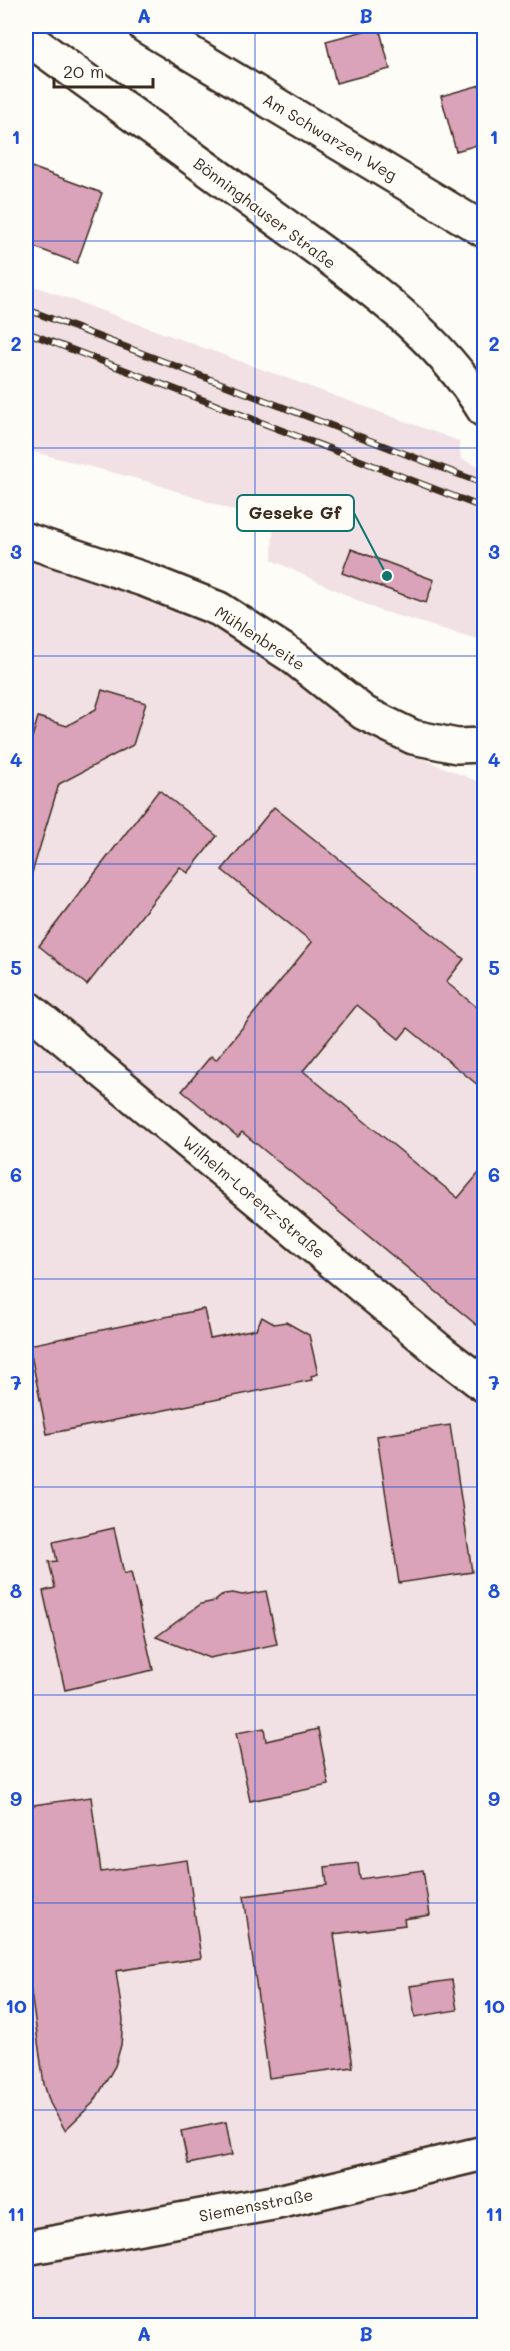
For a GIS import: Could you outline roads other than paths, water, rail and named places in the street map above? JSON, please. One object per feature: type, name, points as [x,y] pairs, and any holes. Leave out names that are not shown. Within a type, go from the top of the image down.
[{"type":"street","name":"Am Schwarzen Weg","points":[[145,26],[484,230]]},
{"type":"street","name":"Bönninghauser Straße","points":[[26,37],[291,231],[408,321],[443,354],[472,389],[484,410]]},
{"type":"street","name":"Mühlenbreite","points":[[26,540],[146,580],[219,609],[292,656],[364,713],[414,737],[458,746],[484,745]]},
{"type":"street","name":"Wilhelm-Lorenz-Straße","points":[[26,1007],[441,1352],[484,1385]]},
{"type":"street","name":"Siemensstraße","points":[[26,2248],[278,2202],[484,2152]]},
{"type":"railway","points":[[26,309],[484,484]]},
{"type":"railway","points":[[26,332],[484,508]]},
{"type":"place","name":"Geseke Gf","points":[[387,576]]}]
